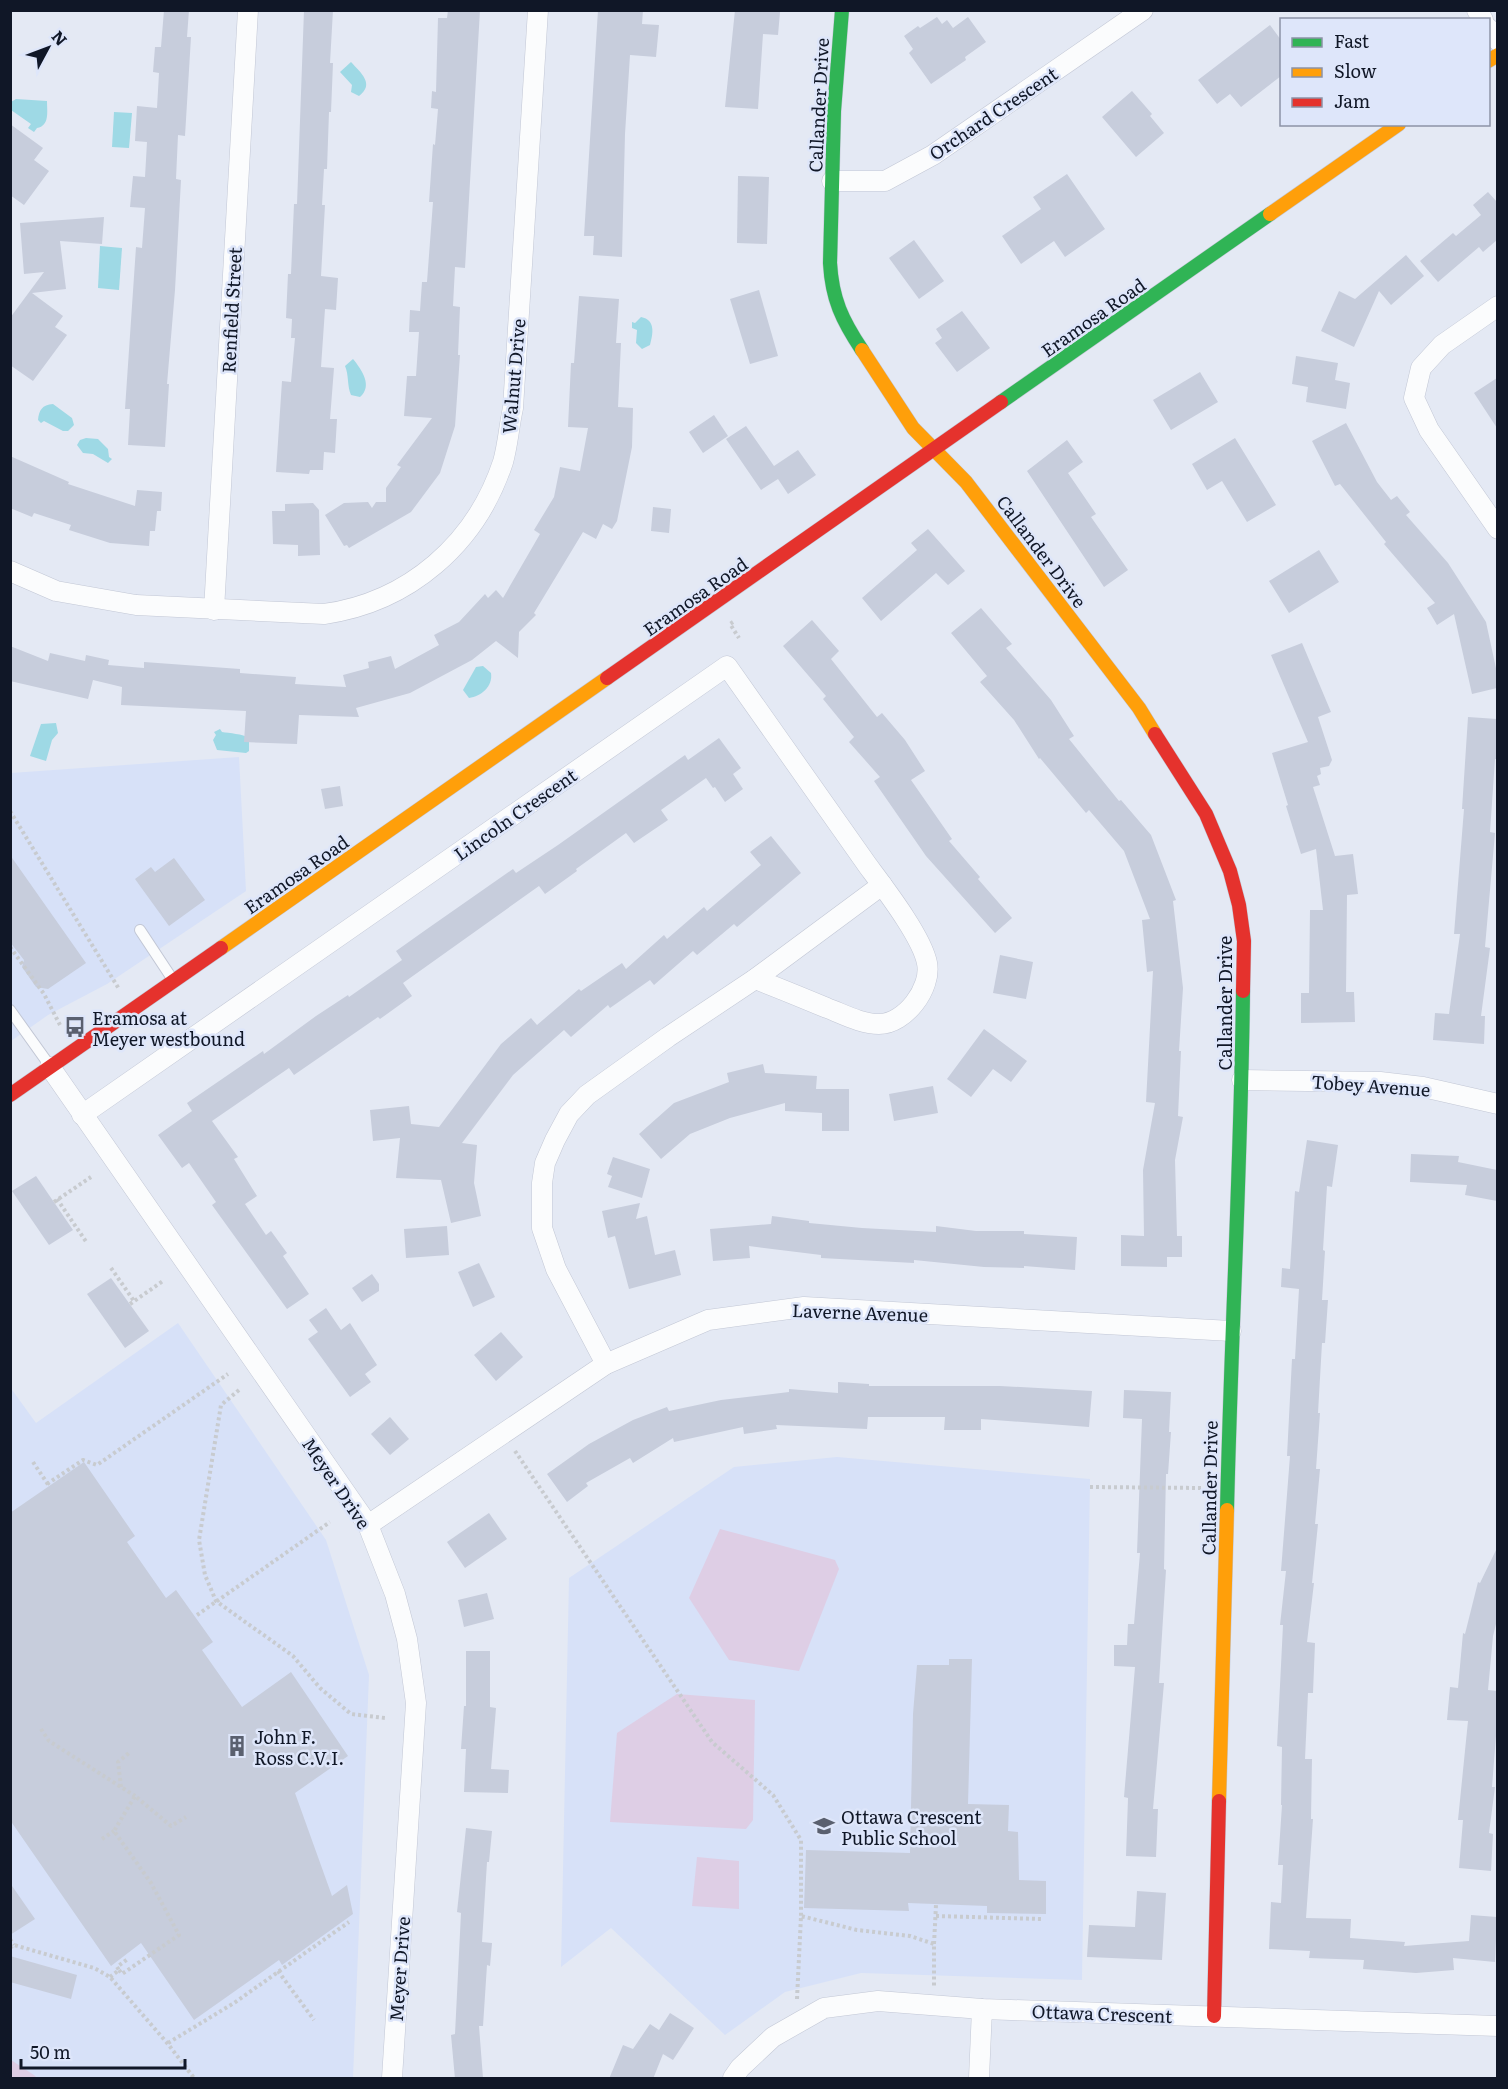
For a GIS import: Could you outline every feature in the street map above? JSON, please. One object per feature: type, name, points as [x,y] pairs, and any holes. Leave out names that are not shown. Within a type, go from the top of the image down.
[{"type":"street","name":"Renfield Street","points":[[214,610],[248,10]]},
{"type":"street","name":"Walnut Drive","points":[[10,571],[63,593],[136,605],[324,614],[346,611],[395,592],[435,566],[467,533],[491,493],[509,439],[513,408],[538,10]]},
{"type":"street","name":"Callander Drive","points":[[842,10],[834,111],[830,263],[831,285],[836,304],[855,342],[913,428],[936,449],[973,491],[1139,708],[1206,814],[1230,871],[1239,905],[1244,941],[1242,1080],[1231,1331],[1214,2016]]},
{"type":"street","name":"Orchard Crescent","points":[[832,181],[885,181],[933,155],[1143,10]]},
{"type":"street","name":"Eramosa Road","points":[[10,1095],[1396,126]]},
{"type":"street","points":[[1497,306],[1442,345],[1421,368],[1414,398],[1428,430],[1497,529]]},
{"type":"street","name":"Lincoln Crescent","points":[[82,1115],[727,666],[882,885],[921,944],[928,964],[926,984],[917,1000],[892,1021],[880,1024],[860,1021],[755,979]]},
{"type":"street","points":[[606,1364],[556,1269],[547,1243],[541,1213],[541,1187],[545,1162],[569,1114],[587,1095],[755,979],[882,885]]},
{"type":"street","name":"Meyer Drive","points":[[50,1067],[368,1525],[394,1594],[404,1628],[416,1704],[392,2079]]},
{"type":"street","name":"Tobey Avenue","points":[[1242,1080],[1380,1082],[1423,1086],[1497,1104]]},
{"type":"street","name":"Laverne Avenue","points":[[368,1525],[606,1364],[708,1320],[804,1307],[1231,1331]]},
{"type":"street","name":"Ottawa Crescent","points":[[733,2079],[740,2068],[773,2037],[824,2008],[878,2001],[982,2009],[1497,2026]]},
{"type":"street","points":[[979,2079],[982,2009]]},
{"type":"lane","points":[[140,930],[174,982]]},
{"type":"lane","points":[[10,1010],[50,1067]]},
{"type":"path","points":[[736,620],[730,624],[739,638]]},
{"type":"path","points":[[10,810],[133,1010]]},
{"type":"path","points":[[10,947],[44,994],[60,1025]]},
{"type":"path","points":[[87,1244],[56,1200],[91,1177]]},
{"type":"path","points":[[111,1268],[132,1302],[163,1281]]},
{"type":"path","points":[[33,1462],[48,1485],[83,1460],[97,1465],[228,1374]]},
{"type":"path","points":[[239,1390],[221,1405],[199,1540],[205,1575],[216,1601],[293,1656],[320,1688],[351,1714],[385,1718]]},
{"type":"path","points":[[515,1451],[712,1742],[773,1796],[801,1840],[801,1916],[796,2024]]},
{"type":"path","points":[[1090,1487],[1227,1488]]},
{"type":"path","points":[[197,1614],[330,1521]]},
{"type":"path","points":[[41,1729],[49,1741],[135,1796],[171,1826],[186,1817]]},
{"type":"path","points":[[121,1787],[118,1762],[129,1754]]},
{"type":"path","points":[[102,1839],[114,1831],[135,1796]]},
{"type":"path","points":[[114,1831],[151,1883],[179,1935],[122,1974],[117,1967],[129,1958]]},
{"type":"path","points":[[933,2005],[936,1905]]},
{"type":"path","points":[[801,1916],[857,1930],[910,1936],[934,1944]]},
{"type":"path","points":[[936,1916],[1041,1919]]},
{"type":"path","points":[[168,2044],[234,2003],[349,1922]]},
{"type":"path","points":[[10,1939],[12,1946],[94,1968],[110,1977],[168,2044],[194,2079]]},
{"type":"path","points":[[110,1977],[119,1970]]},
{"type":"path","points":[[278,1971],[314,2020]]},
{"type":"shaded area","points":[[351,62],[362,74],[366,83],[364,92],[359,96],[351,92],[352,85],[340,72]]},
{"type":"shaded area","points":[[16,99],[47,101],[46,121],[34,132],[28,128],[31,124],[11,110],[11,102]]},
{"type":"shaded area","points":[[114,112],[132,113],[129,148],[112,147]]},
{"type":"shaded area","points":[[100,246],[122,248],[119,290],[98,288]]},
{"type":"shaded area","points":[[641,317],[649,321],[652,332],[650,345],[642,349],[636,343],[637,330],[632,328],[632,322],[635,323]]},
{"type":"shaded area","points":[[353,359],[363,373],[366,383],[364,393],[360,397],[351,395],[349,388],[345,366]]},
{"type":"shaded area","points":[[53,404],[72,418],[74,425],[68,431],[38,420],[42,409]]},
{"type":"shaded area","points":[[98,439],[108,449],[109,457],[112,459],[108,463],[93,454],[83,453],[77,445],[80,440]]},
{"type":"shaded area","points":[[483,666],[491,673],[490,683],[482,693],[469,698],[463,690],[476,667]]},
{"type":"shaded area","points":[[56,723],[58,733],[52,740],[46,761],[30,756],[41,724]]},
{"type":"shaded area","points":[[220,729],[222,732],[249,738],[249,751],[246,753],[217,750],[213,740],[216,735],[214,732]]},
{"type":"shaded area","points":[[239,757],[246,891],[107,984],[48,1015],[11,1041],[11,773]]},
{"type":"shaded area","points":[[178,1323],[326,1540],[369,1675],[353,2078],[11,2078],[10,1387],[36,1423]]},
{"type":"shaded area","name":"Ottawa Crescent Public School","points":[[837,1457],[1090,1479],[1082,1980],[861,1973],[785,1992],[725,2035],[611,1928],[561,1967],[569,1578],[734,1467]]},
{"type":"shaded area","points":[[720,1529],[835,1560],[839,1569],[799,1671],[729,1660],[689,1598]]},
{"type":"shaded area","points":[[677,1694],[755,1700],[753,1820],[746,1829],[610,1822],[617,1733]]},
{"type":"shaded area","points":[[697,1857],[739,1861],[739,1909],[692,1906]]},
{"type":"shaded area","points":[[11,2060],[34,2075],[37,2078],[11,2078]]},
{"type":"building","points":[[164,10],[189,10],[187,37],[191,37],[185,136],[178,135],[176,179],[181,180],[165,447],[128,445],[130,409],[125,409],[136,247],[142,248],[145,208],[130,207],[133,176],[145,177],[147,142],[135,141],[137,106],[157,108],[159,73],[153,72],[155,47],[161,47]]},
{"type":"building","points":[[304,10],[333,10],[330,63],[333,63],[331,112],[329,112],[327,169],[324,169],[322,205],[325,205],[321,276],[338,278],[336,310],[325,309],[321,367],[334,368],[330,419],[337,419],[335,453],[324,452],[323,470],[310,470],[309,474],[276,472],[282,381],[291,382],[295,338],[291,338],[292,319],[286,318],[288,274],[291,274],[294,204],[297,204]]},
{"type":"building","points":[[448,10],[480,10],[465,268],[455,267],[453,306],[460,307],[458,355],[460,355],[455,426],[440,473],[411,512],[349,548],[347,545],[344,546],[325,515],[344,503],[368,502],[372,508],[376,502],[386,502],[386,488],[401,467],[397,465],[432,418],[404,416],[407,376],[416,376],[419,332],[409,332],[410,310],[420,311],[422,282],[427,282],[433,202],[429,202],[438,109],[431,108],[432,91],[436,92],[438,18],[447,18]]},
{"type":"building","points":[[598,10],[643,10],[642,24],[659,25],[656,57],[630,55],[625,134],[622,257],[593,255],[594,236],[584,236]]},
{"type":"building","points":[[735,10],[780,12],[778,35],[763,34],[758,109],[725,107]]},
{"type":"building","points":[[937,17],[942,24],[947,20],[953,28],[968,17],[986,42],[965,57],[966,60],[931,84],[909,53],[913,49],[904,36]]},
{"type":"building","points":[[1270,25],[1280,39],[1280,77],[1241,107],[1230,94],[1217,104],[1198,80]]},
{"type":"building","points":[[1132,91],[1152,114],[1150,116],[1164,133],[1136,157],[1102,117]]},
{"type":"building","points":[[10,124],[43,148],[34,160],[49,171],[24,205],[10,195]]},
{"type":"building","points":[[1067,174],[1105,229],[1065,257],[1054,241],[1021,264],[1002,236],[1041,209],[1033,197]]},
{"type":"building","points":[[738,176],[769,177],[767,244],[737,243]]},
{"type":"building","points":[[1488,192],[1497,202],[1497,240],[1483,252],[1479,247],[1438,282],[1420,261],[1453,233],[1456,236],[1481,215],[1473,205]]},
{"type":"building","points":[[104,217],[102,244],[60,241],[66,289],[32,293],[63,316],[55,327],[67,335],[33,381],[10,365],[10,318],[44,272],[24,274],[20,223]]},
{"type":"building","points":[[914,240],[944,281],[919,299],[889,258]]},
{"type":"building","points":[[1406,255],[1424,276],[1391,305],[1379,291],[1354,347],[1321,331],[1339,291],[1355,299]]},
{"type":"building","points":[[759,290],[778,356],[750,364],[730,299]]},
{"type":"building","points":[[579,296],[619,299],[616,343],[621,343],[618,407],[633,408],[632,447],[617,521],[612,529],[603,524],[596,539],[583,532],[534,613],[536,615],[519,632],[518,658],[496,641],[472,660],[410,693],[356,708],[359,717],[299,715],[297,744],[244,742],[246,711],[121,705],[122,687],[93,680],[88,699],[10,681],[10,646],[48,661],[50,653],[85,661],[86,655],[109,660],[108,665],[144,668],[144,662],[240,669],[240,673],[296,677],[295,684],[346,687],[343,675],[369,668],[368,662],[391,656],[395,669],[439,645],[434,635],[459,622],[485,594],[488,598],[496,590],[503,598],[540,534],[534,530],[554,497],[560,467],[580,471],[588,428],[568,427],[571,363],[574,363]]},
{"type":"building","points":[[962,311],[990,348],[957,372],[935,343],[942,338],[936,329]]},
{"type":"building","points":[[1296,356],[1338,363],[1335,380],[1350,383],[1346,409],[1306,402],[1308,387],[1292,384]]},
{"type":"building","points":[[1200,372],[1218,402],[1171,430],[1153,400]]},
{"type":"building","points":[[1497,378],[1497,428],[1474,393]]},
{"type":"building","points":[[714,415],[728,436],[703,453],[689,432]]},
{"type":"building","points":[[1346,423],[1377,482],[1391,500],[1397,496],[1410,512],[1406,515],[1448,563],[1486,622],[1497,673],[1497,688],[1472,694],[1454,614],[1437,625],[1427,608],[1435,603],[1384,544],[1386,542],[1340,484],[1335,486],[1312,441]]},
{"type":"building","points":[[746,426],[774,466],[798,450],[816,475],[788,494],[778,479],[761,490],[726,439]]},
{"type":"building","points":[[1235,438],[1276,505],[1247,522],[1222,481],[1207,490],[1192,464]]},
{"type":"building","points":[[1067,440],[1083,462],[1068,473],[1096,514],[1091,517],[1128,570],[1104,587],[1027,471]]},
{"type":"building","points":[[10,456],[69,482],[68,484],[135,506],[137,490],[162,492],[161,511],[157,511],[155,531],[150,531],[149,546],[110,543],[69,530],[71,525],[34,513],[32,517],[10,508]]},
{"type":"building","points":[[313,503],[319,510],[320,555],[298,556],[298,545],[273,544],[272,511],[285,511],[285,504]]},
{"type":"building","points":[[653,507],[671,509],[669,533],[651,531]]},
{"type":"building","points":[[928,529],[965,571],[948,585],[936,573],[881,621],[862,598],[917,550],[911,543]]},
{"type":"building","points":[[1319,550],[1339,582],[1289,613],[1269,581]]},
{"type":"building","points":[[981,608],[1012,644],[1006,648],[1051,700],[1074,736],[1069,739],[1119,801],[1121,800],[1151,835],[1176,900],[1173,901],[1183,988],[1178,1116],[1183,1117],[1175,1160],[1177,1236],[1182,1236],[1182,1257],[1167,1257],[1167,1267],[1121,1266],[1121,1235],[1144,1236],[1143,1170],[1155,1103],[1146,1102],[1153,971],[1147,972],[1142,920],[1150,919],[1124,851],[1089,810],[1086,813],[1039,759],[1014,720],[980,682],[987,676],[951,633]]},
{"type":"building","points":[[812,620],[839,651],[831,659],[877,717],[882,713],[905,740],[925,771],[911,780],[952,839],[949,841],[1012,918],[995,933],[926,856],[874,781],[880,777],[849,742],[854,737],[823,699],[826,696],[783,646]]},
{"type":"building","points":[[1302,643],[1331,712],[1318,717],[1332,760],[1329,766],[1320,768],[1321,774],[1317,776],[1320,785],[1313,787],[1335,856],[1353,854],[1358,894],[1347,895],[1346,992],[1354,992],[1355,1022],[1301,1023],[1301,993],[1309,993],[1310,910],[1323,910],[1316,849],[1301,854],[1272,753],[1308,742],[1271,655]]},
{"type":"building","points":[[1468,717],[1497,719],[1497,759],[1495,759],[1490,832],[1495,833],[1485,947],[1490,948],[1481,1016],[1485,1016],[1484,1044],[1433,1040],[1435,1013],[1449,1014],[1460,934],[1454,934],[1464,809],[1462,809]]},
{"type":"building","points":[[719,738],[741,768],[733,774],[743,789],[725,802],[706,778],[661,810],[668,820],[634,843],[626,833],[545,894],[539,886],[403,983],[412,996],[380,1019],[378,1017],[294,1075],[289,1068],[212,1121],[238,1157],[234,1159],[257,1196],[245,1204],[266,1235],[271,1231],[287,1253],[283,1256],[309,1294],[287,1309],[212,1205],[216,1202],[189,1163],[182,1168],[158,1135],[192,1111],[187,1103],[263,1051],[264,1054],[316,1016],[348,995],[349,997],[402,960],[396,951],[427,929],[513,869],[516,873],[558,845],[685,755],[688,760]]},
{"type":"building","points":[[340,786],[343,806],[325,809],[321,789]]},
{"type":"building","points":[[771,836],[801,873],[737,927],[734,924],[697,955],[693,951],[654,985],[650,980],[610,1008],[608,1005],[571,1037],[564,1030],[513,1075],[462,1143],[477,1145],[474,1183],[481,1216],[451,1223],[441,1180],[396,1178],[400,1138],[373,1141],[370,1110],[409,1106],[411,1124],[439,1127],[501,1044],[531,1018],[537,1025],[579,989],[581,991],[622,963],[626,969],[664,935],[667,939],[704,907],[707,911],[761,865],[750,852]]},
{"type":"building","points":[[10,855],[86,963],[48,989],[36,987],[22,967],[24,960],[10,942]]},
{"type":"building","points":[[174,858],[205,900],[169,926],[135,879],[151,867],[155,872]]},
{"type":"building","points":[[1000,955],[1033,962],[1026,999],[993,993]]},
{"type":"building","points":[[984,1029],[1027,1061],[1011,1082],[993,1069],[971,1097],[947,1079]]},
{"type":"building","points":[[763,1064],[765,1073],[817,1076],[816,1089],[849,1089],[849,1131],[822,1131],[822,1113],[785,1111],[785,1103],[730,1118],[690,1134],[661,1159],[639,1134],[674,1103],[729,1082],[727,1073]]},
{"type":"building","points":[[933,1086],[938,1113],[894,1121],[889,1094]]},
{"type":"building","points":[[1307,1140],[1338,1145],[1332,1187],[1327,1186],[1323,1250],[1325,1251],[1322,1300],[1328,1300],[1325,1343],[1322,1343],[1318,1413],[1320,1413],[1316,1469],[1320,1469],[1315,1524],[1318,1524],[1307,1642],[1315,1643],[1313,1693],[1308,1693],[1305,1759],[1312,1759],[1311,1819],[1313,1819],[1306,1918],[1351,1919],[1350,1938],[1405,1942],[1404,1946],[1469,1941],[1471,1915],[1497,1917],[1495,1962],[1453,1958],[1454,1970],[1416,1973],[1363,1969],[1364,1960],[1309,1958],[1310,1951],[1269,1949],[1271,1902],[1281,1903],[1283,1865],[1278,1865],[1282,1805],[1282,1747],[1277,1746],[1283,1625],[1280,1625],[1286,1571],[1281,1571],[1290,1456],[1287,1456],[1292,1359],[1295,1359],[1299,1289],[1281,1287],[1282,1268],[1290,1269],[1295,1191],[1299,1192]]},
{"type":"building","points":[[1411,1154],[1459,1156],[1458,1162],[1497,1170],[1497,1201],[1465,1195],[1467,1185],[1410,1182]]},
{"type":"building","points":[[613,1157],[650,1169],[642,1198],[608,1187],[612,1176],[607,1174]]},
{"type":"building","points":[[36,1176],[73,1230],[49,1245],[12,1191]]},
{"type":"building","points":[[640,1203],[636,1219],[647,1216],[655,1255],[675,1250],[681,1275],[629,1289],[615,1236],[608,1238],[602,1211]]},
{"type":"building","points":[[772,1216],[809,1221],[809,1223],[862,1228],[936,1232],[936,1226],[976,1231],[1024,1231],[1024,1234],[1077,1237],[1075,1270],[1024,1266],[1024,1268],[984,1267],[914,1260],[914,1263],[821,1258],[821,1255],[749,1246],[750,1258],[713,1261],[710,1229],[771,1224]]},
{"type":"building","points":[[447,1226],[449,1255],[406,1258],[404,1229]]},
{"type":"building","points":[[479,1263],[495,1297],[473,1307],[458,1272]]},
{"type":"building","points":[[372,1274],[379,1284],[379,1291],[362,1302],[352,1288]]},
{"type":"building","points":[[111,1278],[149,1331],[125,1348],[87,1294]]},
{"type":"building","points":[[326,1308],[341,1330],[350,1323],[377,1365],[365,1374],[371,1382],[350,1397],[308,1339],[318,1332],[309,1320]]},
{"type":"building","points":[[501,1332],[523,1357],[496,1381],[474,1355]]},
{"type":"building","points":[[838,1382],[869,1384],[869,1386],[1000,1386],[1092,1391],[1089,1427],[981,1419],[981,1430],[944,1430],[945,1417],[868,1417],[867,1429],[776,1425],[777,1429],[744,1434],[743,1427],[674,1442],[673,1438],[633,1463],[630,1458],[586,1483],[588,1486],[567,1502],[547,1474],[589,1444],[633,1420],[667,1407],[669,1411],[721,1400],[789,1392],[789,1389],[838,1393]]},
{"type":"building","points":[[1124,1390],[1171,1392],[1169,1432],[1171,1432],[1168,1474],[1166,1474],[1164,1569],[1166,1570],[1159,1683],[1164,1683],[1153,1809],[1158,1809],[1156,1857],[1126,1856],[1128,1798],[1124,1797],[1135,1667],[1114,1666],[1114,1645],[1127,1645],[1128,1624],[1134,1624],[1140,1553],[1137,1553],[1142,1419],[1123,1418]]},
{"type":"building","points":[[390,1417],[409,1439],[390,1455],[371,1434]]},
{"type":"building","name":"John F. Ross C.V.I.","points":[[84,1462],[135,1536],[127,1542],[166,1598],[176,1590],[213,1642],[202,1650],[242,1707],[291,1672],[348,1756],[295,1793],[332,1896],[347,1885],[353,1914],[282,1965],[279,1960],[194,2020],[141,1943],[111,1966],[10,1820],[10,1513]]},
{"type":"building","points":[[489,1513],[507,1539],[465,1568],[447,1542]]},
{"type":"building","points":[[1497,1548],[1497,1620],[1493,1636],[1488,1690],[1497,1691],[1492,1787],[1495,1787],[1489,1833],[1493,1834],[1491,1871],[1459,1868],[1463,1820],[1458,1820],[1468,1721],[1447,1720],[1450,1687],[1458,1688],[1463,1633],[1465,1634],[1478,1582],[1480,1583]]},
{"type":"building","points":[[487,1593],[494,1619],[464,1627],[458,1600]]},
{"type":"building","points":[[466,1651],[490,1651],[490,1707],[496,1708],[491,1769],[509,1770],[508,1793],[464,1792],[466,1749],[461,1749],[464,1706],[466,1706]]},
{"type":"building","points":[[949,1659],[972,1659],[968,1804],[1009,1805],[1008,1831],[1018,1832],[1019,1880],[1046,1881],[1046,1914],[987,1913],[987,1906],[908,1903],[909,1911],[804,1908],[806,1850],[910,1853],[913,1714],[917,1665],[949,1665]]},
{"type":"building","points":[[466,1828],[492,1831],[489,1862],[487,1862],[482,1942],[492,1943],[490,1966],[487,1965],[483,2026],[479,2026],[483,2078],[455,2079],[451,2035],[455,2034],[461,1913],[457,1912]]},
{"type":"building","points":[[10,1883],[35,1919],[10,1935]]},
{"type":"building","points":[[1137,1891],[1166,1893],[1162,1960],[1087,1957],[1089,1925],[1135,1927]]},
{"type":"building","points":[[10,1956],[77,1975],[71,1999],[10,1982]]},
{"type":"building","points":[[670,2013],[694,2028],[673,2060],[663,2054],[653,2079],[609,2079],[623,2045],[633,2049],[650,2024],[659,2030]]},
{"type":"traffic: fast","points":[[842,10],[834,111],[830,263],[833,288],[839,309],[862,350]]},
{"type":"traffic: fast","points":[[1001,402],[1270,214]]},
{"type":"traffic: fast","points":[[1227,1510],[1243,991]]},
{"type":"traffic: slow","points":[[1490,60],[1498,55]]},
{"type":"traffic: slow","points":[[1270,214],[1396,126]]},
{"type":"traffic: slow","points":[[862,350],[913,428],[966,482],[1139,708],[1155,734]]},
{"type":"traffic: slow","points":[[221,948],[607,678]]},
{"type":"traffic: slow","points":[[1219,1801],[1227,1510]]},
{"type":"traffic: jam","points":[[607,678],[1001,402]]},
{"type":"traffic: jam","points":[[1155,734],[1206,814],[1230,871],[1239,905],[1244,941],[1243,991]]},
{"type":"traffic: jam","points":[[10,1095],[221,948]]},
{"type":"traffic: jam","points":[[1214,2016],[1219,1801]]},
{"type":"place","name":"Eramosa at Meyer westbound","points":[[75,1027]]},
{"type":"place","name":"John F. Ross C.V.I.","points":[[237,1746]]},
{"type":"place","name":"Ottawa Crescent Public School","points":[[824,1826]]}]
